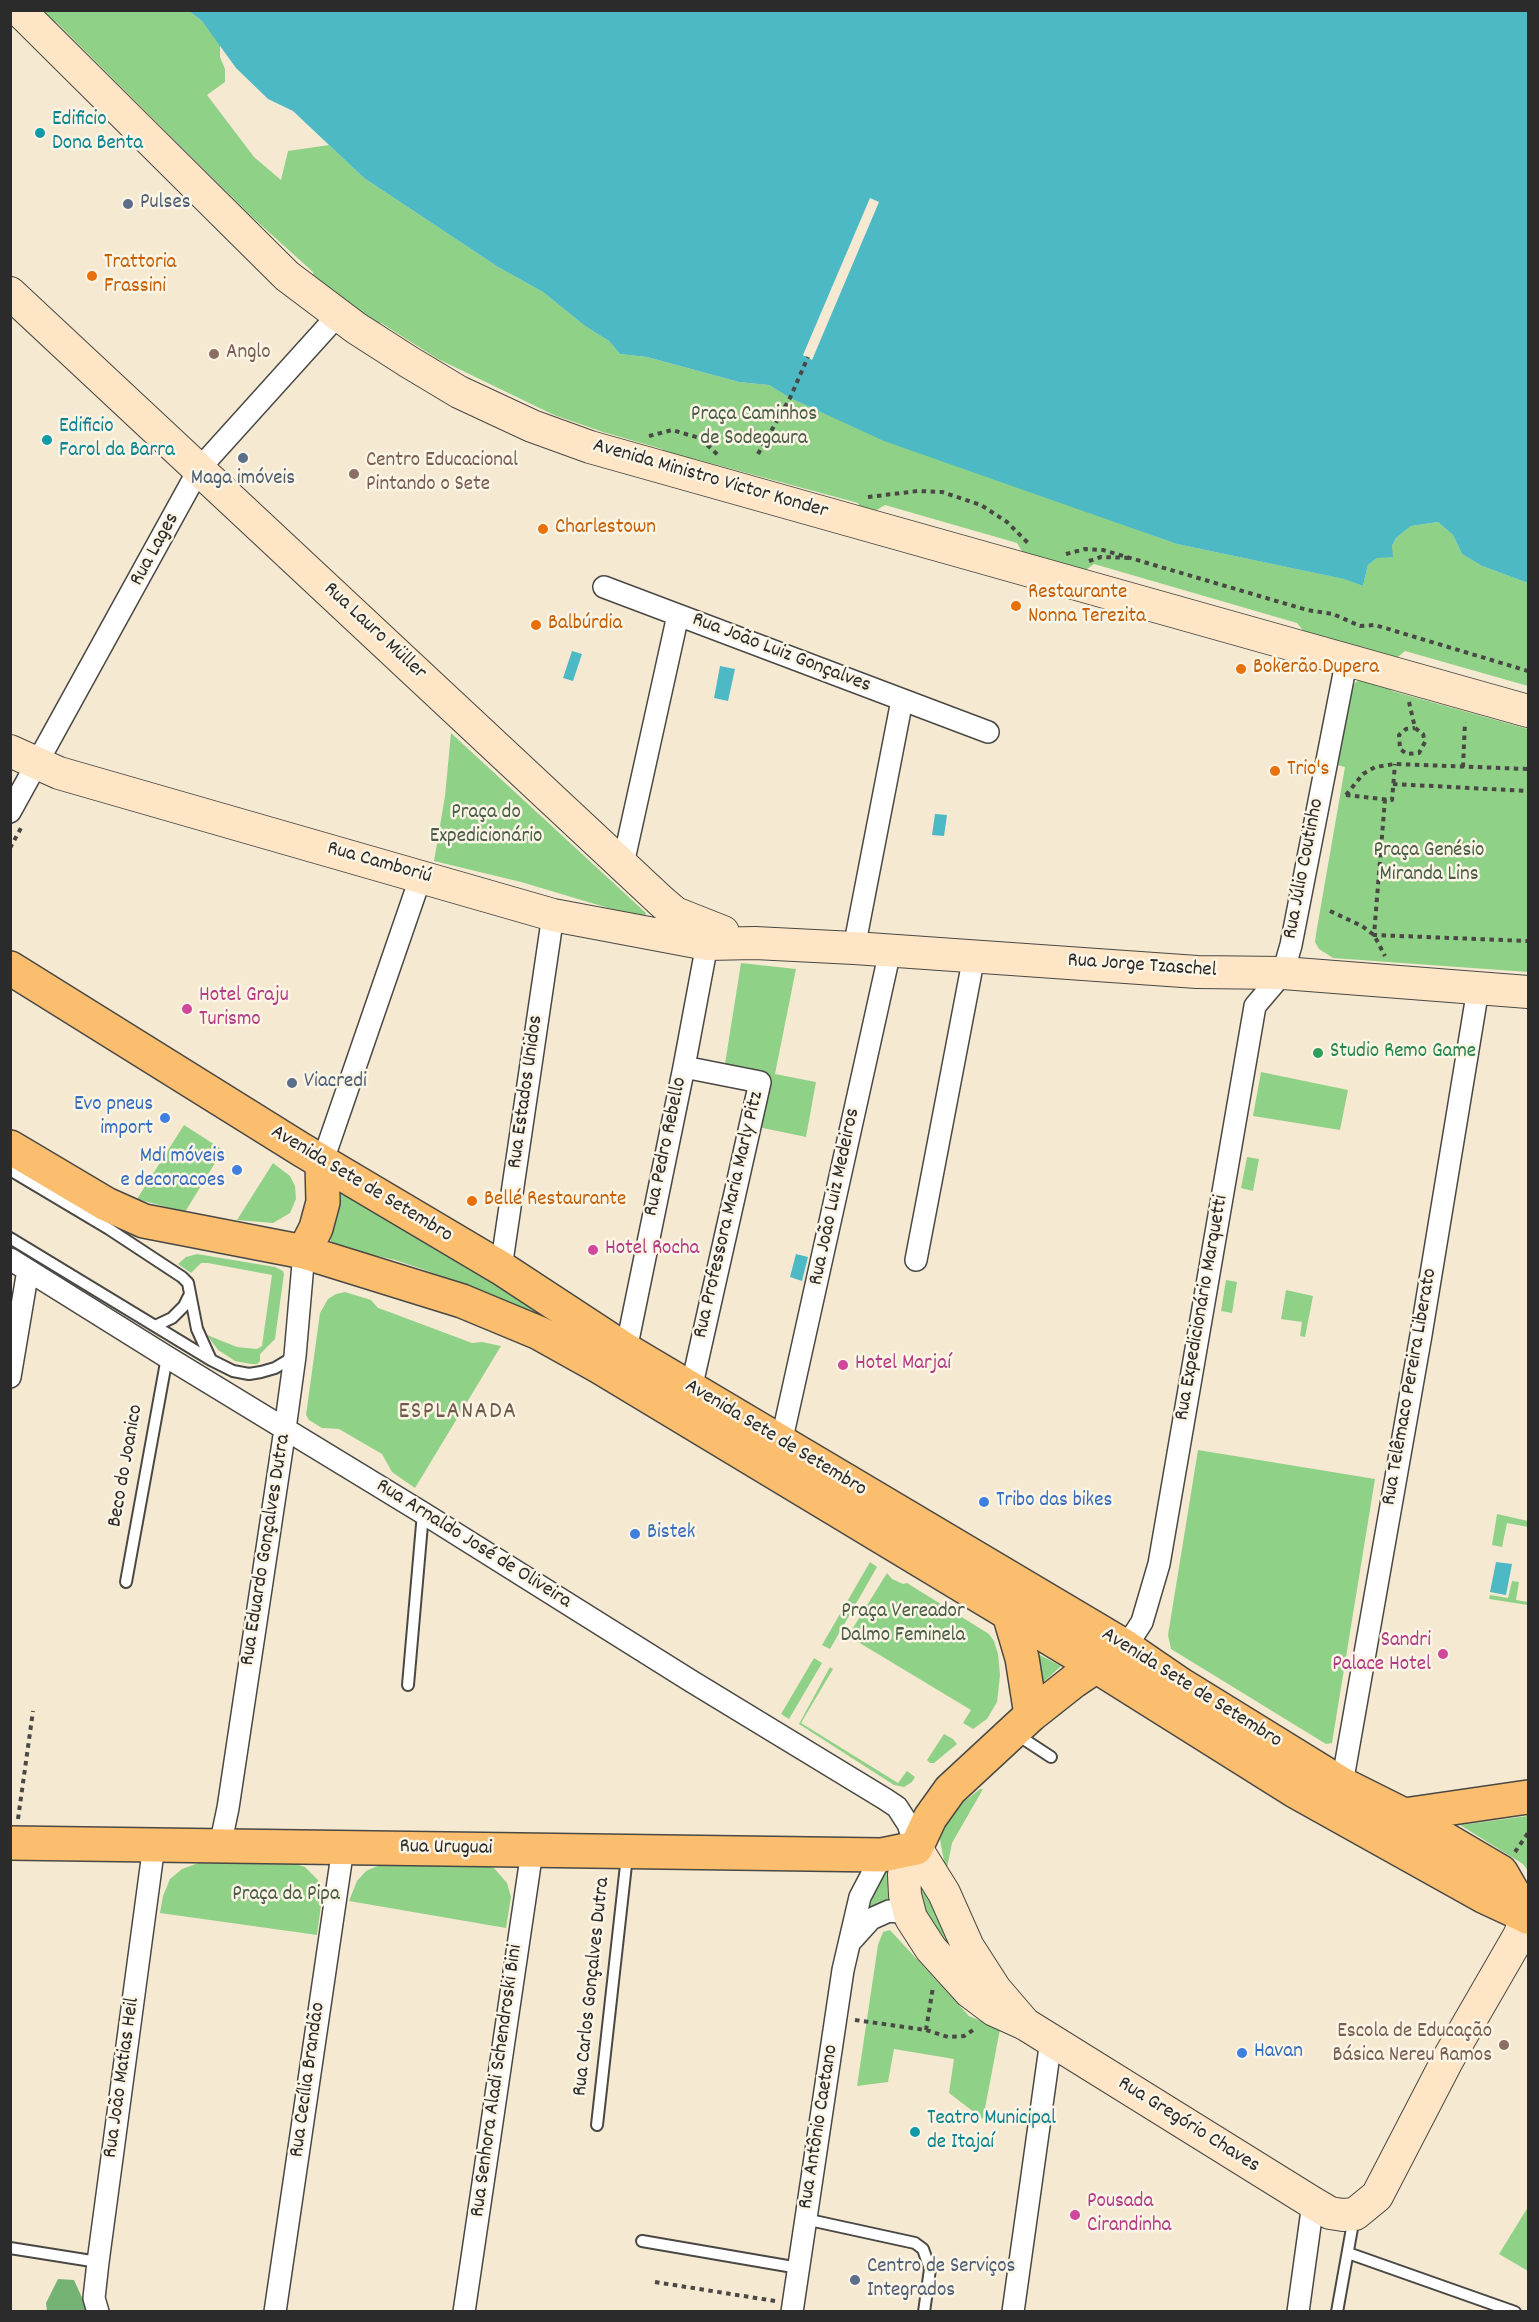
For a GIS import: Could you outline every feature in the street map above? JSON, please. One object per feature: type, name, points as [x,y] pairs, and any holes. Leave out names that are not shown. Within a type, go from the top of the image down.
[{"type":"main road","name":"Avenida Ministro Victor Konder","points":[[19,10],[287,276],[338,315],[400,357],[459,392],[532,426],[591,447],[1347,658],[1528,711]]},
{"type":"main road","name":"Rua Lauro Müller","points":[[10,293],[675,913],[690,921],[755,943]]},
{"type":"main road","name":"Rua Camboriú","points":[[24,758],[59,773],[553,915],[707,944],[755,943]]},
{"type":"main road","name":"Rua Jorge Tzaschel","points":[[755,943],[1197,972],[1283,973],[1528,992]]},
{"type":"main road","name":"Avenida Sete de Setembro","points":[[12,970],[322,1163],[501,1268],[626,1350],[1125,1647],[1180,1684],[1342,1784],[1404,1815],[1501,1872],[1528,1917]]},
{"type":"main road","name":"Avenida Sete de Setembro","points":[[10,1147],[106,1204],[144,1221],[304,1252],[462,1300],[539,1333],[610,1373],[1096,1666],[1294,1791],[1485,1897],[1528,1917]]},
{"type":"main road","points":[[304,1252],[316,1228],[322,1209],[324,1189],[322,1163]]},
{"type":"main road","points":[[1008,1614],[1022,1658],[1022,1723]]},
{"type":"main road","points":[[882,1855],[916,1848],[930,1818],[950,1790],[1022,1723],[1096,1666],[1125,1647]]},
{"type":"main road","points":[[1404,1815],[1528,1797]]},
{"type":"main road","name":"Rua Uruguai","points":[[13,1843],[882,1855]]},
{"type":"main road","name":"Rua Gregório Chaves","points":[[1038,2032],[995,1989],[968,1947],[944,1893],[916,1848],[906,1863],[904,1875],[905,1895],[911,1918],[944,1964],[970,1992],[994,2010],[1038,2032],[1330,2213],[1354,2214]]},
{"type":"main road","points":[[1354,2214],[1377,2196],[1448,2059],[1528,1917]]},
{"type":"street","name":"Rua Lages","points":[[19,815],[24,758],[200,469],[338,315]]},
{"type":"street","points":[[604,587],[678,615]]},
{"type":"street","name":"Rua João Luiz Gonçalves","points":[[622,864],[678,615],[988,732]]},
{"type":"street","name":"Rua Júlio Coutinho","points":[[1283,973],[1291,945],[1347,658]]},
{"type":"street","points":[[854,948],[902,700]]},
{"type":"street","points":[[322,1163],[421,876]]},
{"type":"street","name":"Rua Estados Unidos","points":[[501,1268],[553,915]]},
{"type":"street","name":"Rua Pedro Rebello","points":[[626,1350],[707,944]]},
{"type":"street","name":"Rua João Luiz Medeiros","points":[[781,1443],[890,951]]},
{"type":"street","points":[[916,1260],[974,956]]},
{"type":"street","name":"Rua Expedicionário Marquetti","points":[[1125,1647],[1143,1622],[1160,1564],[1255,1006],[1283,973]]},
{"type":"street","name":"Rua Telêmaco Pereira Liberato","points":[[1342,1784],[1419,1347],[1478,989]]},
{"type":"street","name":"Rua Professora Maria Marly Pitz","points":[[684,1067],[760,1082],[691,1389]]},
{"type":"street","name":"Rua Eduardo Gonçalves Dutra","points":[[220,1846],[228,1808],[285,1429],[295,1356],[304,1252]]},
{"type":"street","points":[[10,1377],[19,1264]]},
{"type":"street","name":"Rua Arnaldo José de Oliveira","points":[[19,1264],[167,1358],[423,1513],[885,1799],[897,1807],[908,1824],[916,1848]]},
{"type":"street","name":"Rua João Matias Heil","points":[[98,2312],[94,2298],[98,2262],[154,1845]]},
{"type":"street","name":"Rua Cecília Brandão","points":[[275,2312],[343,1848]]},
{"type":"street","name":"Rua Senhora Aladi Schendroski Bini","points":[[464,2312],[532,1851]]},
{"type":"street","name":"Rua Antônio Caetano","points":[[793,2308],[849,1942],[860,1897],[882,1855]]},
{"type":"street","points":[[849,1942],[871,1919],[889,1911],[911,1918]]},
{"type":"street","points":[[1013,2312],[1038,2032]]},
{"type":"street","points":[[1298,2312],[1313,2203]]},
{"type":"lane","points":[[10,1170],[110,1229],[182,1277],[188,1284],[197,1329],[211,1360]]},
{"type":"lane","points":[[10,1238],[211,1360],[233,1371],[249,1374],[275,1368],[295,1356]]},
{"type":"lane","points":[[155,1326],[172,1318],[184,1306],[189,1296]]},
{"type":"lane","name":"Beco do Joanico","points":[[126,1582],[167,1358]]},
{"type":"lane","points":[[408,1685],[423,1513]]},
{"type":"lane","points":[[1022,1723],[1051,1757]]},
{"type":"lane","name":"Rua Carlos Gonçalves Dutra","points":[[597,2125],[627,1853]]},
{"type":"lane","points":[[1337,2312],[1354,2214]]},
{"type":"lane","points":[[805,2219],[915,2243],[923,2249],[930,2269],[924,2312]]},
{"type":"lane","points":[[642,2241],[799,2268]]},
{"type":"lane","points":[[10,2248],[98,2262]]},
{"type":"lane","points":[[1348,2253],[1515,2312]]},
{"type":"path","points":[[758,454],[790,398],[808,357]]},
{"type":"path","points":[[642,435],[653,436],[672,430],[700,438],[728,462]]},
{"type":"path","points":[[865,497],[918,491],[942,492],[981,505],[1007,522],[1033,548]]},
{"type":"path","points":[[1057,555],[1085,549],[1103,549],[1307,610],[1334,614],[1360,626],[1375,626],[1528,671]]},
{"type":"path","points":[[1409,702],[1415,728],[1423,734],[1425,746],[1419,753],[1411,755],[1400,749],[1398,740],[1399,735],[1406,729],[1415,728]]},
{"type":"path","points":[[1463,766],[1465,722]]},
{"type":"path","points":[[1410,764],[1411,755]]},
{"type":"path","points":[[1395,764],[1392,800],[1346,795],[1363,774],[1375,768],[1395,764],[1528,769]]},
{"type":"path","points":[[1393,784],[1528,791]]},
{"type":"path","points":[[1374,935],[1385,799]]},
{"type":"path","points":[[10,848],[19,815]]},
{"type":"path","points":[[1330,911],[1362,926],[1374,935],[1386,958]]},
{"type":"path","points":[[1374,935],[1528,941]]},
{"type":"path","points":[[13,1843],[33,1711]]},
{"type":"path","points":[[1509,1860],[1528,1833]]},
{"type":"path","points":[[926,2030],[935,1974],[944,1964]]},
{"type":"path","points":[[837,2017],[926,2030],[948,2037],[964,2036],[994,2010]]},
{"type":"path","points":[[655,2282],[793,2308]]},
{"type":"green space","name":"Praça Caminhos de Sodegaura","points":[[36,11],[189,11],[202,21],[220,44],[225,82],[207,95],[254,157],[281,180],[288,151],[329,145],[364,178],[498,267],[543,292],[585,326],[609,341],[620,354],[647,357],[739,382],[769,385],[790,398],[870,434],[1177,544],[1345,579],[1363,586],[1368,565],[1392,546],[1396,538],[1411,526],[1438,522],[1453,535],[1462,554],[1482,566],[1528,583],[1528,686],[1405,651],[1393,661],[1308,637],[1297,623],[1094,564],[1082,573],[1026,558],[1017,543],[885,505],[870,514],[863,513],[858,503],[695,459],[688,463],[669,457],[662,449],[554,415],[438,359],[381,323],[371,325],[314,282],[313,272],[251,216],[56,22],[48,23]]},
{"type":"green space","name":"Praça Genésio Miranda Lins","points":[[1361,679],[1387,683],[1392,691],[1528,729],[1528,972],[1333,958],[1319,949],[1315,942],[1345,767],[1337,765],[1349,691]]},
{"type":"green space","name":"Praça do Expedicionário","points":[[451,733],[646,913],[645,917],[521,882],[434,861],[445,796]]},
{"type":"green space","points":[[741,963],[796,969],[775,1074],[816,1082],[806,1137],[758,1127],[768,1073],[725,1064]]},
{"type":"green space","points":[[1261,1072],[1348,1090],[1340,1130],[1253,1116]]},
{"type":"green space","points":[[184,1125],[223,1150],[185,1212],[137,1199]]},
{"type":"green space","points":[[1247,1157],[1259,1159],[1253,1191],[1241,1188]]},
{"type":"green space","points":[[273,1163],[290,1176],[295,1186],[296,1199],[290,1213],[273,1223],[237,1220]]},
{"type":"green space","points":[[341,1193],[585,1336],[422,1269],[395,1260],[334,1246],[329,1238],[336,1220]]},
{"type":"green space","points":[[197,1254],[275,1267],[283,1271],[275,1339],[260,1354],[260,1361],[257,1364],[235,1361],[218,1350],[207,1335],[237,1347],[257,1349],[262,1346],[272,1275],[208,1263],[201,1263],[191,1273],[178,1264],[186,1257]]},
{"type":"green space","points":[[1226,1280],[1237,1282],[1232,1313],[1221,1311]]},
{"type":"green space","points":[[1286,1290],[1313,1296],[1305,1337],[1300,1336],[1302,1322],[1281,1319]]},
{"type":"green space","points":[[345,1292],[371,1300],[378,1308],[472,1343],[482,1342],[501,1346],[415,1488],[392,1472],[382,1454],[339,1429],[322,1428],[309,1420],[306,1415],[320,1313],[328,1299]]},
{"type":"green space","points":[[1198,1450],[1375,1479],[1332,1743],[1326,1744],[1171,1649],[1168,1635]]},
{"type":"green space","points":[[1497,1514],[1528,1521],[1528,1527],[1507,1523],[1502,1547],[1492,1545]]},
{"type":"green space","points":[[870,1562],[877,1567],[830,1649],[822,1645]]},
{"type":"green space","name":"Praça Vereador Dalmo Feminela","points":[[887,1573],[892,1579],[903,1584],[907,1583],[989,1634],[994,1641],[1000,1675],[997,1702],[987,1719],[973,1729],[963,1723],[971,1710],[848,1636]]},
{"type":"green space","points":[[1512,1581],[1519,1582],[1516,1600],[1528,1602],[1528,1605],[1489,1599],[1490,1595],[1508,1598]]},
{"type":"green space","points":[[1032,1651],[1061,1666],[1036,1689]]},
{"type":"green space","points":[[814,1658],[822,1663],[789,1719],[781,1714]]},
{"type":"green space","points":[[830,1667],[833,1669],[801,1723],[898,1783],[907,1771],[915,1777],[912,1782],[904,1787],[894,1785],[799,1724]]},
{"type":"green space","points":[[944,1734],[957,1744],[934,1763],[930,1763],[927,1760]]},
{"type":"green space","points":[[983,1789],[952,1843],[946,1873],[939,1833],[935,1825]]},
{"type":"green space","points":[[1528,1816],[1528,1871],[1523,1864],[1460,1825]]},
{"type":"green space","name":"Praça da Pipa","points":[[204,1861],[289,1862],[305,1867],[318,1880],[323,1891],[317,1935],[160,1913],[163,1896],[170,1879],[182,1869]]},
{"type":"green space","points":[[382,1864],[479,1864],[494,1868],[507,1883],[511,1897],[506,1928],[349,1901],[357,1881],[366,1871]]},
{"type":"green space","points":[[890,1869],[898,1905],[869,1909],[879,1880]]},
{"type":"green space","points":[[919,1870],[972,1967],[920,1921]]},
{"type":"green space","points":[[890,1930],[969,2016],[1000,2029],[983,2119],[949,2093],[954,2059],[894,2049],[888,2082],[857,2086],[878,1945],[883,1932]]},
{"type":"green space","points":[[1528,2207],[1528,2271],[1499,2254]]},
{"type":"green space","points":[[58,2279],[74,2280],[88,2311],[47,2311],[46,2303]]},
{"type":"water","points":[[189,11],[1528,11],[1528,583],[1482,566],[1462,554],[1453,535],[1438,522],[1411,526],[1396,538],[1392,546],[1393,557],[1377,558],[1368,565],[1363,586],[1344,579],[1177,544],[884,441],[790,398],[769,385],[739,382],[647,357],[620,354],[609,341],[585,326],[543,292],[498,267],[364,178],[293,111],[268,99],[236,68],[202,21]]},
{"type":"water","points":[[572,651],[582,654],[573,681],[563,678]]},
{"type":"water","points":[[720,666],[735,669],[728,701],[714,698]]},
{"type":"water","points":[[935,814],[947,815],[944,836],[932,835]]},
{"type":"water","points":[[796,1254],[808,1257],[802,1281],[790,1277]]},
{"type":"water","points":[[1496,1562],[1512,1564],[1506,1595],[1490,1592]]},
{"type":"pier","points":[[870,198],[879,202],[812,360],[803,355]]},
{"type":"place","name":"Edificio Dona Benta","points":[[40,133]]},
{"type":"place","name":"Pulses","points":[[128,204]]},
{"type":"place","name":"Trattoria Frassini","points":[[92,276]]},
{"type":"place","name":"Anglo","points":[[214,354]]},
{"type":"place","name":"Edificio Farol da Barra","points":[[47,440]]},
{"type":"place","name":"Maga imóveis","points":[[243,458]]},
{"type":"place","name":"Centro Educacional Pintando o Sete","points":[[354,474]]},
{"type":"place","name":"Charlestown","points":[[543,529]]},
{"type":"place","name":"Restaurante Nonna Terezita","points":[[1016,606]]},
{"type":"place","name":"Balbúrdia","points":[[536,625]]},
{"type":"place","name":"Bokerão Dupera","points":[[1241,669]]},
{"type":"place","name":"Trio's","points":[[1275,771]]},
{"type":"place","name":"Hotel Graju Turismo","points":[[187,1009]]},
{"type":"place","name":"Studio Remo Game","points":[[1318,1053]]},
{"type":"place","name":"Viacredi","points":[[292,1083]]},
{"type":"place","name":"Evo pneus import","points":[[165,1118]]},
{"type":"place","name":"Mdi móveis e decoracoes","points":[[237,1170]]},
{"type":"place","name":"Bellé Restaurante","points":[[472,1201]]},
{"type":"place","name":"Hotel Rocha","points":[[593,1250]]},
{"type":"place","name":"Hotel Marjaí","points":[[843,1365]]},
{"type":"place","name":"Tribo das bikes","points":[[984,1502]]},
{"type":"place","name":"Bistek","points":[[635,1534]]},
{"type":"place","name":"Sandri Palace Hotel","points":[[1443,1654]]},
{"type":"place","name":"Escola de Educação Básica Nereu Ramos","points":[[1504,2045]]},
{"type":"place","name":"Havan","points":[[1242,2053]]},
{"type":"place","name":"Teatro Municipal de Itajaí","points":[[915,2132]]},
{"type":"place","name":"Pousada Cirandinha","points":[[1075,2215]]},
{"type":"place","name":"Centro de Serviços Integrados","points":[[855,2280]]},
{"type":"district","name":"ESPLANADA","points":[[458,1414]]}]
